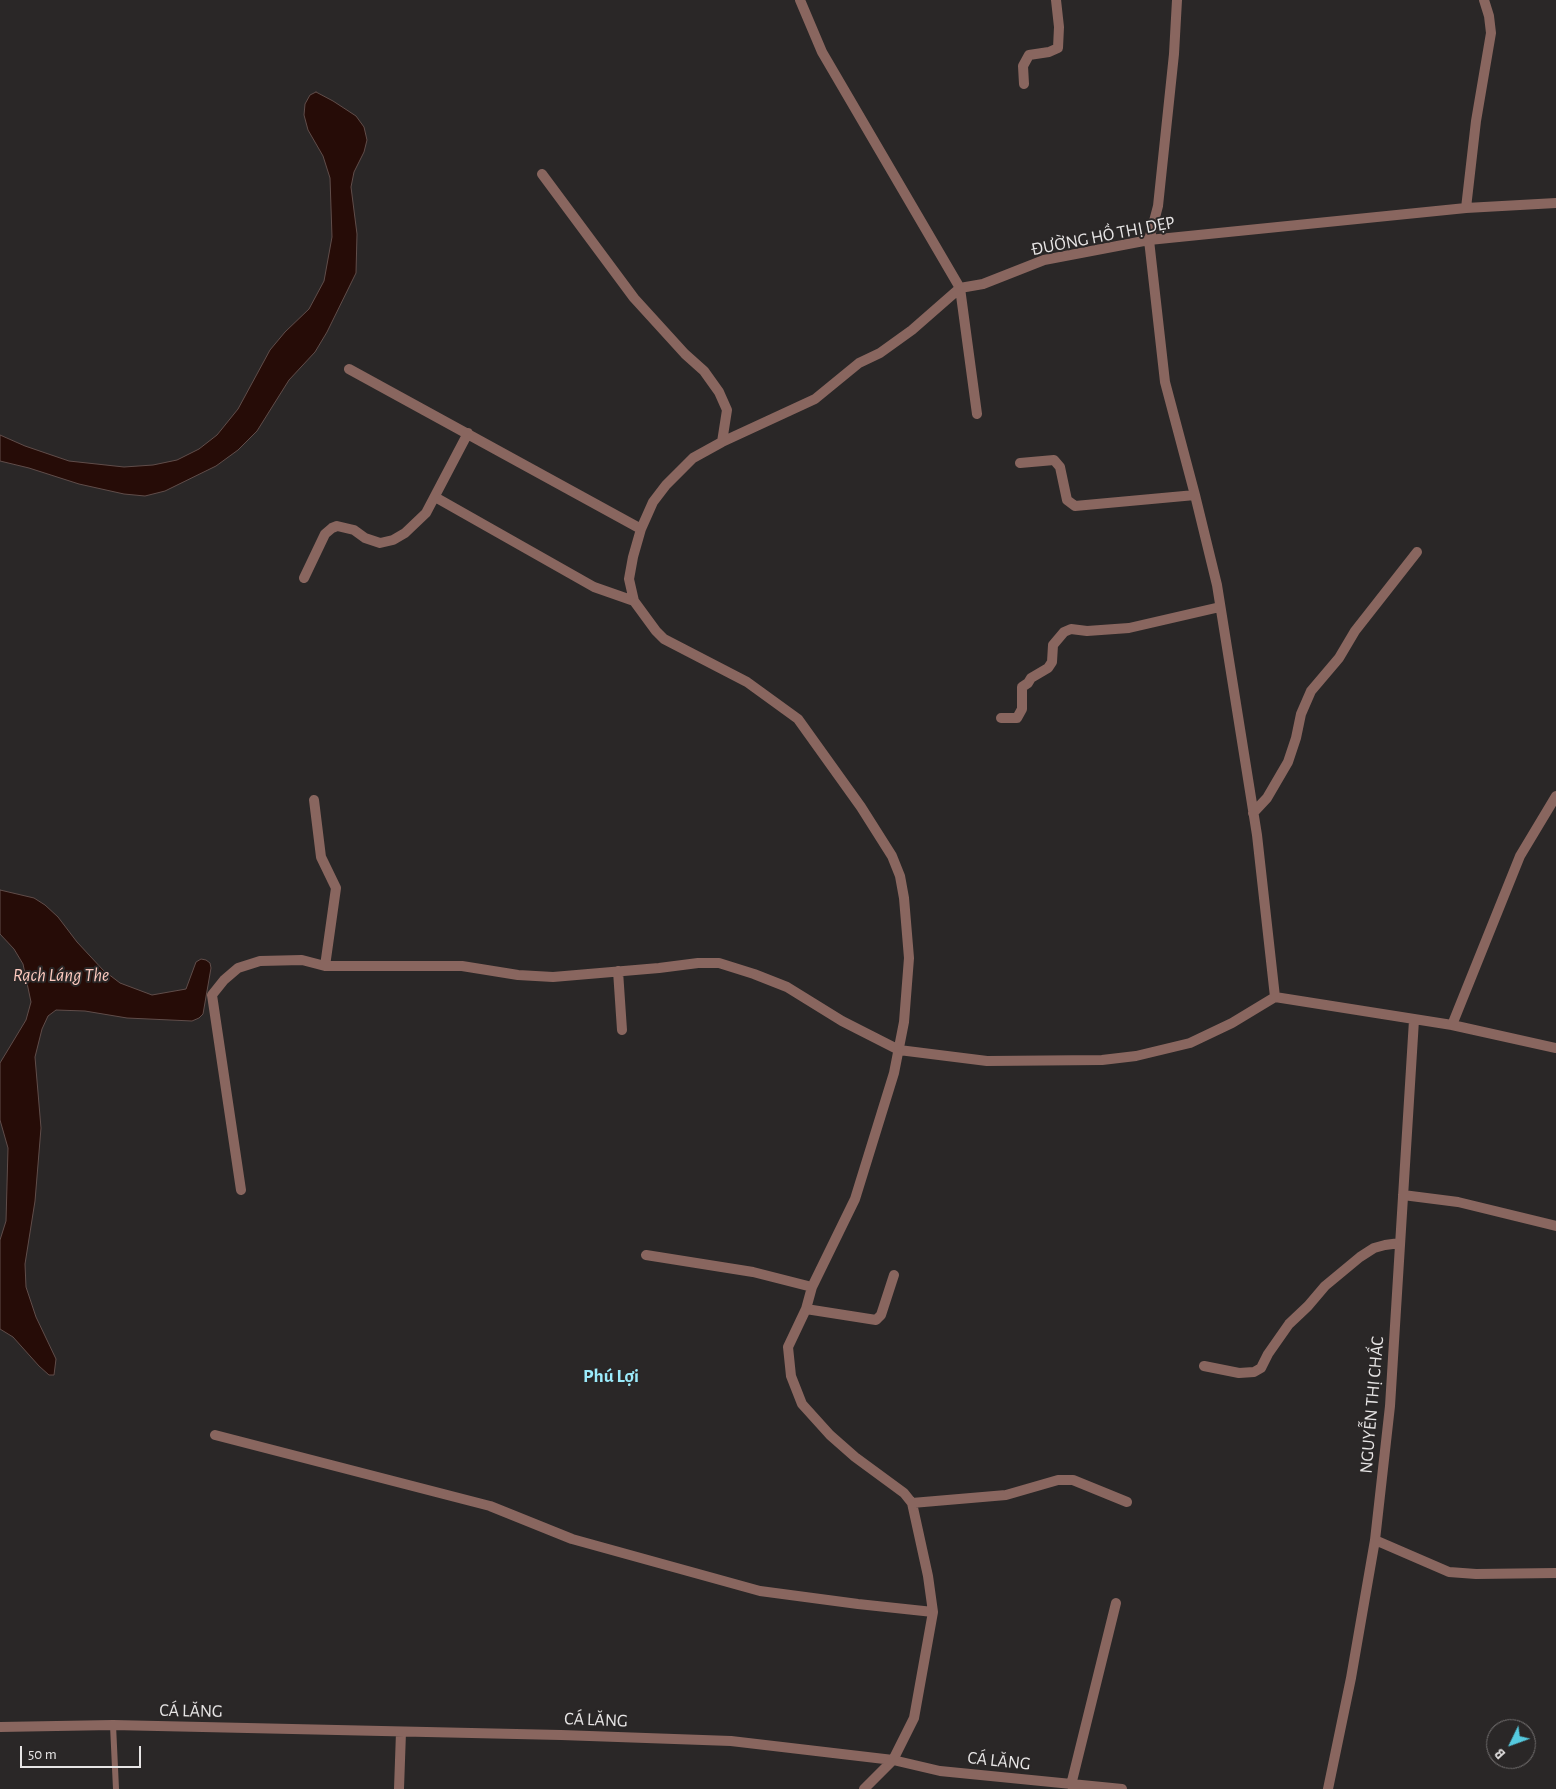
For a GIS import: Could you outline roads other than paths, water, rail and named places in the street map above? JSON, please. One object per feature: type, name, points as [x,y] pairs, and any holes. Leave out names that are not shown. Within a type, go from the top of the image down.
[{"type":"street","points":[[800,0],[822,52],[960,288],[977,414]]},
{"type":"street","points":[[1024,84],[1023,66],[1029,55],[1049,52],[1058,48],[1059,28],[1056,0]]},
{"type":"street","points":[[1177,0],[1174,54],[1158,206],[1149,240],[1165,382],[1195,495],[1220,607],[1253,813],[1276,997]]},
{"type":"street","points":[[1466,208],[1476,121],[1492,33],[1484,0]]},
{"type":"street","points":[[542,174],[634,298],[685,354],[704,371],[719,392],[727,410],[722,442]]},
{"type":"street","name":"ĐƯỜNG HỒ THỊ DẸP","points":[[960,288],[983,284],[1044,260],[1149,240],[1466,208],[1556,202]]},
{"type":"street","points":[[864,1789],[893,1760],[914,1718],[933,1612],[928,1576],[912,1503],[904,1494],[855,1458],[814,1420],[802,1404],[791,1376],[788,1347],[806,1309],[812,1287],[855,1199],[894,1073],[904,1022],[909,958],[904,898],[900,876],[892,856],[861,807],[798,719],[747,682],[664,639],[634,601],[629,579],[641,530],[654,502],[666,485],[693,458],[722,442],[815,398],[859,364],[880,353],[912,330],[960,288]]},
{"type":"street","points":[[349,369],[641,530]]},
{"type":"street","points":[[304,578],[326,534],[332,528],[337,526],[354,530],[365,538],[380,543],[393,540],[405,533],[422,518],[426,514],[468,433]]},
{"type":"street","points":[[1020,463],[1054,460],[1060,467],[1067,500],[1075,506],[1195,495]]},
{"type":"street","points":[[435,497],[594,587],[634,601]]},
{"type":"street","points":[[1253,813],[1267,798],[1288,762],[1301,714],[1312,691],[1339,658],[1354,631],[1417,552]]},
{"type":"street","points":[[1001,718],[1017,718],[1022,709],[1022,687],[1028,683],[1030,678],[1048,668],[1052,662],[1053,645],[1064,632],[1071,629],[1087,631],[1129,628],[1220,607]]},
{"type":"street","points":[[1452,1025],[1520,856],[1556,796]]},
{"type":"street","points":[[314,800],[321,857],[336,888],[325,966]]},
{"type":"street","points":[[241,1190],[212,995],[224,980],[238,968],[260,962],[302,960],[325,966],[462,966],[518,975],[553,977],[659,968],[698,962],[719,963],[787,987],[842,1021],[899,1050],[987,1061],[1102,1060],[1136,1056],[1190,1043],[1232,1023],[1276,997],[1452,1025],[1556,1048]]},
{"type":"street","points":[[618,971],[622,1030]]},
{"type":"street","name":"NGUYỄN THỊ CHẤC","points":[[1328,1789],[1351,1678],[1375,1540],[1390,1406],[1414,1020]]},
{"type":"street","points":[[1404,1195],[1458,1202],[1556,1226]]},
{"type":"street","points":[[1204,1366],[1239,1373],[1254,1372],[1260,1368],[1289,1324],[1325,1286],[1374,1248],[1400,1243]]},
{"type":"street","points":[[646,1255],[753,1272],[812,1287]]},
{"type":"street","points":[[806,1309],[876,1320],[881,1315],[894,1275]]},
{"type":"street","points":[[214,1435],[490,1506],[572,1539],[760,1591],[933,1612]]},
{"type":"street","points":[[912,1503],[1006,1495],[1058,1480],[1074,1480],[1127,1502]]},
{"type":"street","points":[[1375,1540],[1449,1572],[1476,1574],[1556,1573]]},
{"type":"street","points":[[1070,1785],[1116,1603]]},
{"type":"street","name":"CÁ LĂNG","points":[[0,1726],[113,1725],[570,1735],[731,1741],[893,1760],[940,1771],[1122,1789]]},
{"type":"street","points":[[400,1789],[401,1732]]},
{"type":"lane","points":[[113,1725],[116,1789]]},
{"type":"water","points":[[316,92],[356,116],[364,127],[367,140],[364,152],[354,172],[351,187],[357,234],[356,273],[315,352],[289,380],[257,431],[238,450],[216,466],[165,491],[145,496],[124,494],[79,484],[0,461],[0,435],[69,461],[124,467],[153,465],[177,460],[199,449],[217,435],[238,409],[270,350],[285,332],[309,309],[324,281],[332,237],[330,178],[323,156],[308,130],[304,115],[305,104],[310,95]]},
{"type":"water","name":"Rạch Láng The","points":[[0,890],[34,898],[45,905],[58,917],[77,942],[103,970],[120,983],[152,995],[186,989],[196,962],[201,959],[210,963],[211,968],[203,1014],[192,1021],[127,1018],[85,1011],[56,1010],[48,1016],[42,1029],[35,1057],[41,1128],[35,1201],[25,1264],[26,1287],[36,1317],[56,1359],[54,1375],[49,1375],[13,1337],[0,1329],[0,1240],[6,1221],[8,1148],[0,1120],[0,1063],[26,1020],[31,1002],[23,964],[14,949],[0,934]]},
{"type":"district","name":"Phú Lợi","points":[[611,1376]]}]
